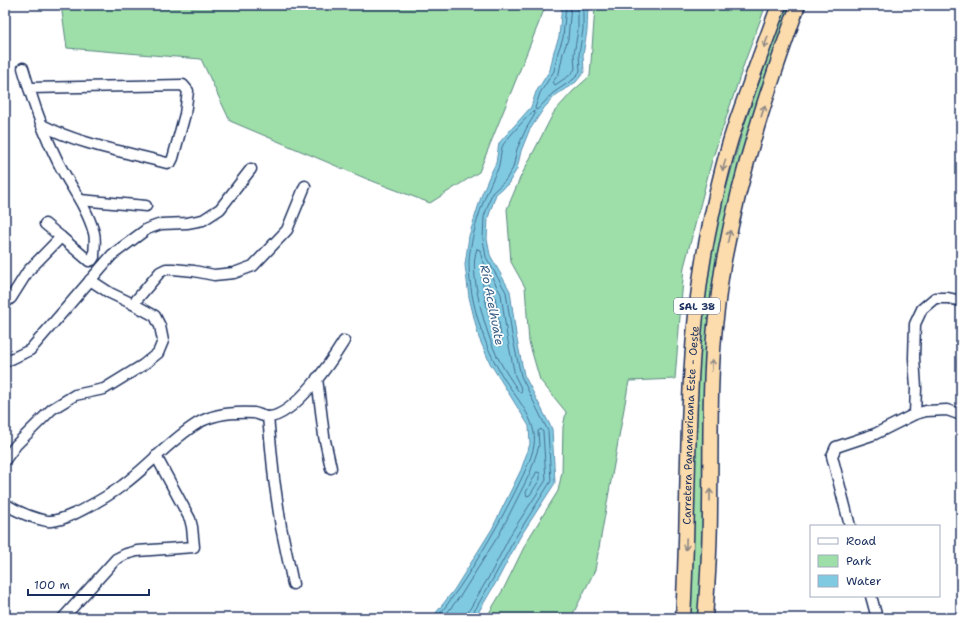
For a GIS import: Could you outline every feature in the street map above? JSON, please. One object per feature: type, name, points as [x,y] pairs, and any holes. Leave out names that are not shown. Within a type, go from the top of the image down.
[{"type":"highway","name":"Carretera Panamericana Este - Oeste","points":[[683,618],[690,372],[694,326],[704,256],[724,167],[735,127],[779,5]]},
{"type":"highway","name":"Carretera Panamericana Este - Oeste","points":[[705,618],[710,507],[712,369],[715,326],[724,256],[756,134],[798,5]]},
{"type":"street","points":[[5,460],[16,445],[52,409],[74,395],[104,389],[143,365],[158,353],[163,341],[160,326],[155,316],[110,293],[92,277],[95,234],[80,200],[58,162],[42,125],[23,68]]},
{"type":"street","points":[[29,88],[183,85],[188,91],[185,114],[173,158],[171,162],[168,163],[83,142],[54,132],[42,125]]},
{"type":"street","points":[[5,362],[30,350],[112,255],[147,229],[161,224],[187,223],[203,220],[220,209],[251,169]]},
{"type":"street","points":[[133,304],[160,272],[166,269],[194,271],[214,275],[234,273],[252,266],[287,230],[305,186]]},
{"type":"street","points":[[80,200],[146,206]]},
{"type":"street","points":[[45,224],[89,261],[92,260]]},
{"type":"street","points":[[5,303],[12,298],[28,271],[62,237]]},
{"type":"street","points":[[915,414],[915,324],[922,309],[935,298],[948,298],[961,301]]},
{"type":"street","points":[[5,504],[22,514],[48,521],[65,518],[92,506],[123,485],[184,432],[199,422],[217,416],[255,413],[268,417],[288,410],[333,359],[344,342]]},
{"type":"street","points":[[317,378],[324,436],[331,468]]},
{"type":"street","points":[[850,525],[832,456],[836,447],[874,434],[915,414],[947,410],[961,415]]},
{"type":"street","points":[[268,417],[274,479],[281,527],[294,584]]},
{"type":"street","points":[[63,618],[116,559],[137,551],[194,547],[190,519],[156,456]]},
{"type":"street","points":[[870,597],[877,618]]},
{"type":"green space","points":[[61,5],[546,5],[479,172],[430,203],[367,179],[230,121],[201,59],[67,48]]},
{"type":"green space","points":[[596,5],[766,5],[745,61],[712,160],[684,267],[675,379],[629,381],[595,570],[571,618],[486,618],[504,588],[527,541],[558,491],[562,472],[563,427],[566,412],[540,380],[529,342],[525,287],[511,262],[507,209],[520,178],[554,112],[573,91],[590,76]]},
{"type":"green space","points":[[786,5],[794,5],[734,191],[705,489],[700,618],[689,618],[695,410],[700,327],[713,241],[720,210],[744,126]]},
{"type":"water","name":"Río Acelhuate","points":[[562,5],[588,5],[587,31],[583,55],[584,72],[576,82],[556,95],[544,108],[529,131],[521,151],[517,169],[508,184],[496,194],[488,218],[487,239],[490,255],[510,291],[516,335],[524,375],[552,429],[555,483],[520,537],[475,618],[432,618],[454,590],[492,529],[521,470],[530,444],[529,426],[490,363],[479,338],[469,297],[465,265],[469,236],[482,194],[496,163],[499,143],[531,107],[536,92],[550,70],[559,37]]}]
